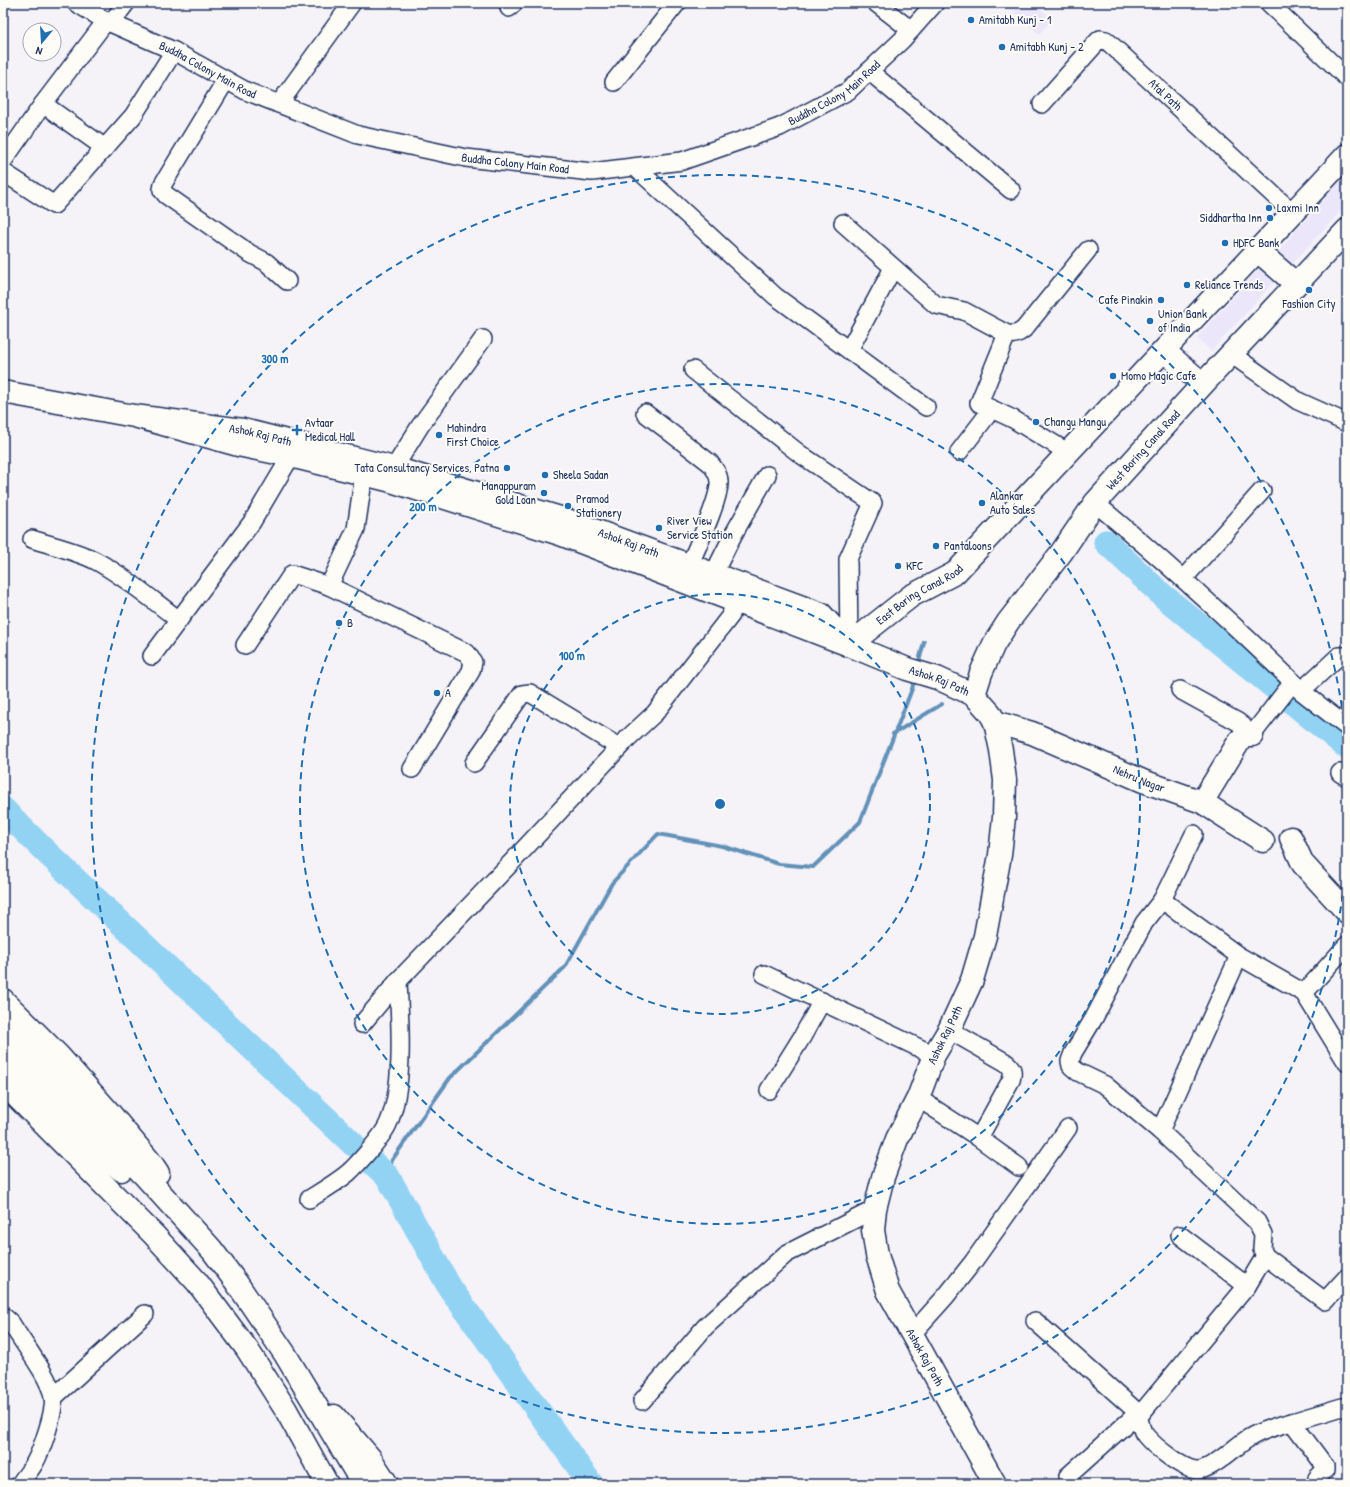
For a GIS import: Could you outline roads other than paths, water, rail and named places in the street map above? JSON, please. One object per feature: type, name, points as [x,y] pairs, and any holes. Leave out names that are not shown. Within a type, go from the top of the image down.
[{"type":"main road","name":"East Boring Canal Road","points":[[849,645],[911,596],[955,573],[1347,155]]},
{"type":"main road","name":"West Boring Canal Road","points":[[974,695],[981,673],[994,644],[1008,622],[1061,553],[1095,504],[1202,384],[1347,230]]},
{"type":"main road","points":[[1258,251],[1296,284]]},
{"type":"main road","points":[[1164,351],[1202,384]]},
{"type":"main road","name":"Ashok Raj Path","points":[[3,392],[134,416],[243,430],[293,450],[364,474],[391,474],[560,534],[849,645],[907,669],[938,678],[974,695],[990,713],[995,722],[1005,780],[1000,854],[985,936],[972,980],[949,1030],[934,1055],[918,1098],[897,1139],[883,1177],[875,1209],[873,1230],[877,1255],[888,1291],[911,1335],[995,1484]]},
{"type":"main road","name":"Ashok Raj Path","points":[[293,450],[567,520],[821,614],[849,645]]},
{"type":"main road","name":"Nehru Nagar","points":[[995,722],[1032,733],[1143,781],[1202,802],[1263,841]]},
{"type":"main road","points":[[1202,802],[1240,740],[1249,735]]},
{"type":"main road","points":[[1291,838],[1296,852],[1304,864],[1347,912]]},
{"type":"main road","points":[[3,1000],[59,1056],[152,1164],[189,1225]]},
{"type":"main road","points":[[3,1013],[139,1160],[189,1225]]},
{"type":"main road","points":[[3,1030],[122,1152],[212,1250],[236,1282],[284,1354],[363,1484]]},
{"type":"main road","points":[[3,1045],[96,1138],[189,1225]]},
{"type":"main road","points":[[3,1058],[69,1125],[121,1171],[189,1225]]},
{"type":"main road","points":[[3,1083],[148,1230],[197,1282],[247,1349],[282,1404],[327,1484]]},
{"type":"main road","points":[[302,1382],[345,1428],[370,1458],[387,1484]]},
{"type":"street","name":"Buddha Colony Main Road","points":[[76,3],[109,22],[174,51],[246,91],[358,135],[466,158],[592,172],[682,161],[780,127],[848,91],[911,30],[935,3]]},
{"type":"street","points":[[3,161],[43,104],[126,3]]},
{"type":"street","points":[[278,104],[352,3]]},
{"type":"street","points":[[614,82],[677,3]]},
{"type":"street","points":[[876,3],[911,30]]},
{"type":"street","points":[[1269,3],[1347,78]]},
{"type":"street","name":"Atal Path","points":[[1042,104],[1100,39],[1106,40],[1293,213]]},
{"type":"street","points":[[3,172],[54,205],[133,116],[174,51]]},
{"type":"street","points":[[869,71],[1011,190]]},
{"type":"street","points":[[226,80],[163,184],[162,190],[166,195],[249,253],[266,262],[287,281]]},
{"type":"street","points":[[43,104],[106,148]]},
{"type":"street","points":[[635,166],[775,296],[926,407]]},
{"type":"street","points":[[843,223],[936,304],[964,311],[1007,334],[1013,335],[1024,329],[1088,250]]},
{"type":"street","points":[[849,350],[893,268]]},
{"type":"street","points":[[1007,334],[979,403],[1013,419],[1069,453]]},
{"type":"street","points":[[391,474],[420,426],[483,339]]},
{"type":"street","points":[[1231,354],[1298,401],[1347,423]]},
{"type":"street","points":[[693,370],[800,454],[873,503],[848,560],[849,645]]},
{"type":"street","points":[[959,452],[992,409]]},
{"type":"street","points":[[645,413],[710,462],[719,481],[715,501],[689,566]]},
{"type":"street","points":[[152,656],[252,522],[293,450]]},
{"type":"street","points":[[329,586],[356,529],[364,474]]},
{"type":"street","points":[[713,575],[733,535],[767,475]]},
{"type":"street","points":[[1183,579],[1262,491]]},
{"type":"street","points":[[1095,504],[1150,549],[1228,619],[1288,693],[1347,727]]},
{"type":"street","points":[[32,539],[96,561],[179,620]]},
{"type":"street","points":[[245,645],[292,574],[329,586],[467,653],[473,662],[471,671],[412,769]]},
{"type":"street","points":[[362,1024],[398,981],[619,747],[660,707],[731,615],[734,601]]},
{"type":"street","points":[[1180,690],[1238,722],[1243,726],[1249,735],[1288,693],[1339,656],[1347,656]]},
{"type":"street","points":[[474,763],[522,694],[530,693],[619,747]]},
{"type":"street","points":[[1194,834],[1162,900],[1144,923],[1073,1053],[1070,1061],[1071,1066],[1078,1072],[1106,1086],[1160,1131],[1257,1222],[1263,1234],[1262,1249],[1265,1256],[1325,1301],[1347,1278]]},
{"type":"street","points":[[1162,900],[1239,956],[1304,993],[1347,1063]]},
{"type":"street","points":[[1304,993],[1347,945]]},
{"type":"street","points":[[1160,1131],[1239,956]]},
{"type":"street","points":[[764,974],[934,1055]]},
{"type":"street","points":[[309,1199],[347,1174],[388,1125],[394,1110],[400,1048],[398,981]]},
{"type":"street","points":[[769,1090],[802,1037],[822,1001]]},
{"type":"street","points":[[949,1030],[1005,1062],[1012,1068],[1013,1072],[1011,1080],[979,1138]]},
{"type":"street","points":[[918,1098],[979,1138],[1019,1167]]},
{"type":"street","points":[[911,1335],[946,1296],[973,1262],[1068,1128]]},
{"type":"street","points":[[642,1401],[705,1328],[786,1254],[875,1209]]},
{"type":"street","points":[[1180,1235],[1247,1286]]},
{"type":"street","points":[[1071,1484],[1068,1476],[1138,1414],[1247,1286],[1265,1256]]},
{"type":"street","points":[[54,1398],[145,1314]]},
{"type":"street","points":[[3,1316],[11,1323],[47,1380],[54,1398],[51,1418],[41,1446],[34,1463],[20,1484]]},
{"type":"street","points":[[1035,1321],[1138,1414],[1141,1430],[1148,1439],[1179,1464],[1187,1468],[1199,1470],[1209,1467],[1237,1446],[1259,1433],[1342,1407],[1347,1409]]},
{"type":"street","points":[[1292,1422],[1325,1466],[1325,1470],[1317,1478],[1319,1484]]},
{"type":"waterway","points":[[1106,542],[1162,595],[1347,747]]},
{"type":"waterway","points":[[918,665],[924,642]]},
{"type":"waterway","points":[[388,1177],[392,1160],[450,1078],[565,967],[612,883],[658,834],[722,846],[779,864],[813,867],[860,822],[912,689],[915,677]]},
{"type":"waterway","points":[[893,734],[942,704]]},
{"type":"waterway","points":[[3,809],[42,848],[353,1144]]},
{"type":"waterway","points":[[374,1164],[388,1177],[450,1288],[591,1484]]},
{"type":"place","name":"Amitabh Kunj - 1","points":[[971,20]]},
{"type":"place","name":"Amitabh Kunj - 2","points":[[1002,47]]},
{"type":"place","name":"Laxmi Inn","points":[[1269,208]]},
{"type":"place","name":"Siddhartha Inn","points":[[1270,218]]},
{"type":"place","name":"HDFC Bank","points":[[1225,243]]},
{"type":"place","name":"Reliance Trends","points":[[1187,285]]},
{"type":"place","name":"Fashion City","points":[[1309,290]]},
{"type":"place","name":"Cafe Pinakin","points":[[1161,300]]},
{"type":"place","name":"Union Bank of India","points":[[1150,321]]},
{"type":"place","name":"Momo Magic Cafe","points":[[1113,376]]},
{"type":"place","name":"Changu Mangu","points":[[1036,422]]},
{"type":"place","name":"Avtaar Medical Hall","points":[[297,430]]},
{"type":"place","name":"Mahindra First Choice","points":[[439,435]]},
{"type":"place","name":"Tata Consultancy Services, Patna","points":[[507,468]]},
{"type":"place","name":"Sheela Sadan","points":[[545,475]]},
{"type":"place","name":"Manappuram Gold Loan","points":[[544,493]]},
{"type":"place","name":"Alankar Auto Sales","points":[[982,503]]},
{"type":"place","name":"Pramod Stationery","points":[[568,506]]},
{"type":"place","name":"River View Service Station","points":[[659,528]]},
{"type":"place","name":"Pantaloons","points":[[936,546]]},
{"type":"place","name":"KFC","points":[[898,566]]},
{"type":"place","name":"B","points":[[339,623]]},
{"type":"place","name":"A","points":[[437,693]]}]
